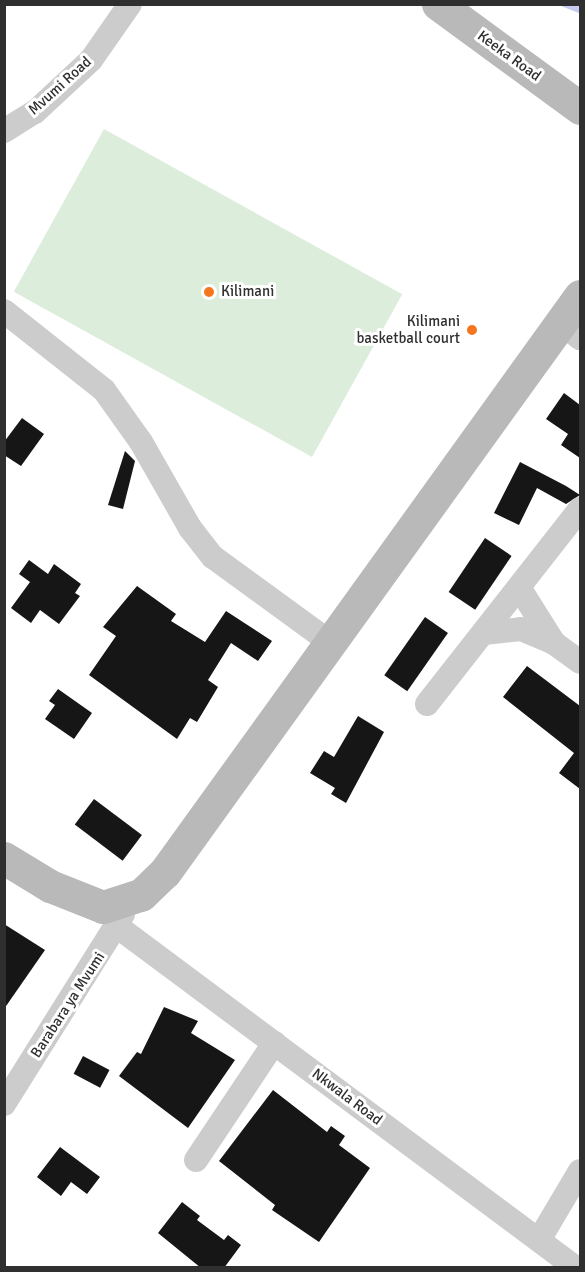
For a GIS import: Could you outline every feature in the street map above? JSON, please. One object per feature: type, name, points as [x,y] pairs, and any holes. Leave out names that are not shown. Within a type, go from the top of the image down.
[{"type":"street","name":"Mvumi Road","points":[[4,131],[35,112],[91,60],[130,4]]},
{"type":"street","name":"Keeka Road","points":[[438,4],[579,103]]},
{"type":"street","points":[[118,912],[141,896],[165,872],[331,643],[570,330],[580,296]]},
{"type":"street","points":[[4,311],[104,390],[141,442],[190,528],[213,557],[331,643]]},
{"type":"street","points":[[427,704],[520,589],[580,509]]},
{"type":"street","points":[[520,589],[554,643]]},
{"type":"street","points":[[484,633],[521,629],[554,643],[580,662]]},
{"type":"street","name":"Nkwala Road","points":[[4,858],[50,886],[118,912],[274,1042],[576,1268]]},
{"type":"street","name":"Barabara ya Mvumi","points":[[4,1104],[118,912]]},
{"type":"street","points":[[196,1160],[274,1042]]},
{"type":"street","points":[[539,1240],[580,1171]]},
{"type":"green space","name":"Kilimani","points":[[104,129],[402,294],[312,457],[14,292]]},
{"type":"building","points":[[564,393],[580,405],[580,458],[561,445],[568,434],[546,419]]},
{"type":"building","points":[[22,418],[44,434],[21,466],[4,455],[4,442]]},
{"type":"building","points":[[125,451],[135,461],[123,509],[108,505]]},
{"type":"building","points":[[520,462],[580,495],[566,504],[537,488],[519,525],[494,513]]},
{"type":"building","points":[[485,538],[512,556],[475,610],[449,592]]},
{"type":"building","points":[[29,560],[48,574],[54,564],[81,584],[75,593],[80,596],[59,624],[40,610],[31,623],[11,608],[30,582],[19,574]]},
{"type":"building","points":[[137,586],[176,614],[171,621],[205,642],[226,611],[272,641],[258,661],[231,643],[208,680],[218,687],[197,722],[190,718],[177,739],[89,675],[116,636],[103,627]]},
{"type":"building","points":[[425,617],[448,633],[407,691],[384,675]]},
{"type":"building","points":[[527,666],[580,706],[580,789],[559,773],[574,753],[503,697]]},
{"type":"building","points":[[58,689],[92,713],[74,739],[45,719],[55,705],[49,701]]},
{"type":"building","points":[[358,716],[384,732],[346,803],[331,794],[335,788],[310,773],[324,751],[334,757]]},
{"type":"building","points":[[94,799],[142,835],[123,861],[75,825]]},
{"type":"building","points":[[4,924],[45,950],[4,1009]]},
{"type":"building","points":[[164,1007],[198,1021],[191,1033],[235,1060],[188,1128],[119,1076],[137,1052],[141,1054]]},
{"type":"building","points":[[83,1056],[109,1070],[100,1088],[74,1074]]},
{"type":"building","points":[[273,1090],[327,1132],[331,1126],[345,1136],[339,1145],[370,1168],[319,1242],[272,1210],[275,1205],[219,1161]]},
{"type":"building","points":[[60,1147],[100,1177],[87,1194],[71,1182],[61,1196],[37,1177]]},
{"type":"building","points":[[182,1202],[200,1216],[197,1220],[224,1240],[228,1235],[241,1245],[224,1268],[201,1268],[158,1233]]},
{"type":"waterway","points":[[564,4],[580,10]]},
{"type":"place","name":"Kilimani","points":[[209,292]]},
{"type":"place","name":"Kilimani basketball court","points":[[472,330]]}]
